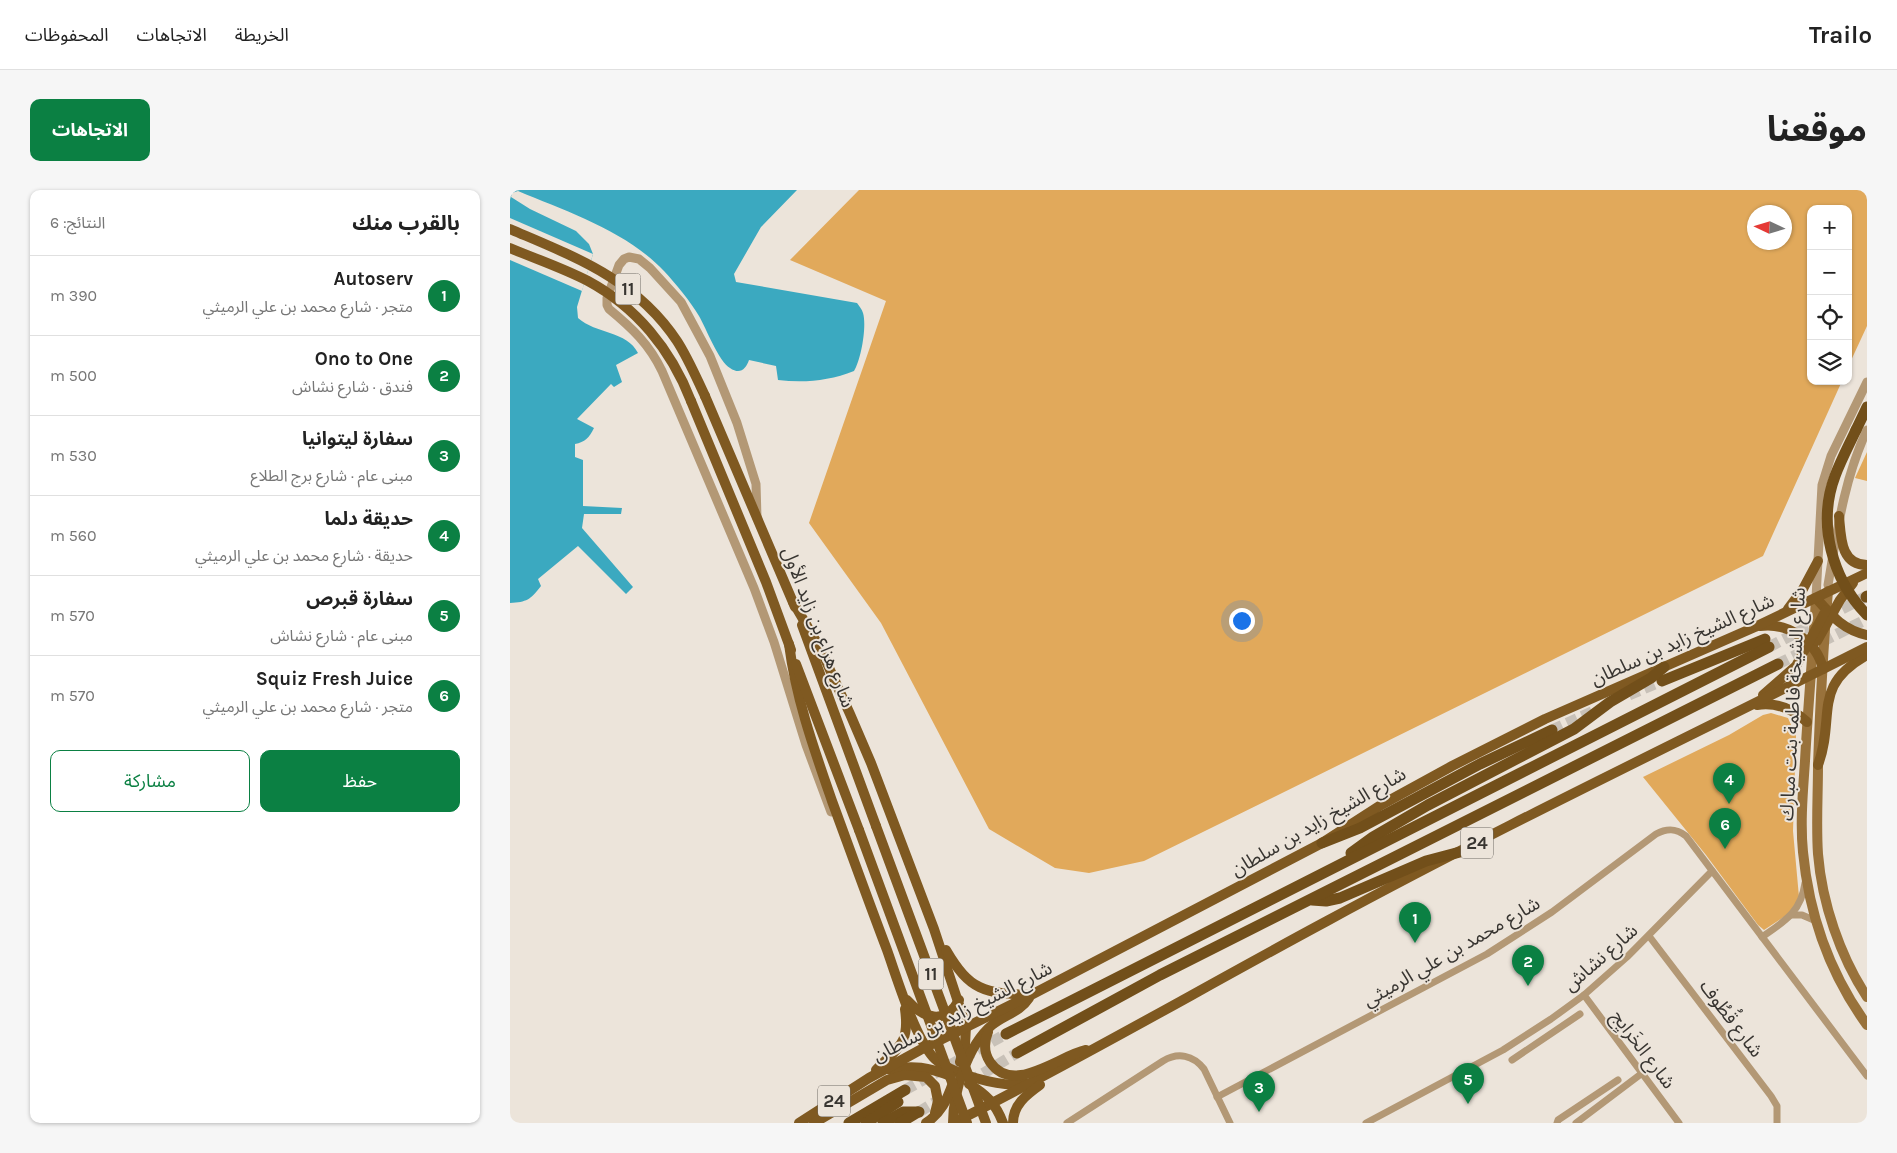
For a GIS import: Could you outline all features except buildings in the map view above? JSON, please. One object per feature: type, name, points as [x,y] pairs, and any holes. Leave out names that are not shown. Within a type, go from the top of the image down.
[{"type":"highway","points":[[1867,407],[1861,430],[1834,481],[1828,506],[1830,547],[1840,577],[1850,595],[1867,615]]},
{"type":"highway","name":"24","points":[[1006,1034],[1767,643],[1662,681]]},
{"type":"highway","name":"24","points":[[1017,1053],[1160,976],[1778,664]]},
{"type":"highway","points":[[1344,862],[1357,848],[1373,837],[1456,789],[1568,732],[1610,702],[1651,678],[1664,667]]},
{"type":"highway","name":"24","points":[[1322,843],[1360,828],[1488,760],[1552,730]]},
{"type":"highway","points":[[1310,900],[1326,901],[1340,898],[1435,858],[1460,852]]},
{"type":"highway","name":"24","points":[[849,1123],[905,1090],[895,1104],[866,1123]]},
{"type":"highway","points":[[883,1123],[900,1113],[918,1112],[900,1123]]},
{"type":"main road","name":"شارع هزاع بن زايد الأول","points":[[510,229],[599,269],[633,292],[661,319],[684,351],[793,602],[986,1123]]},
{"type":"main road","name":"شارع هزاع بن زايد الأول","points":[[510,248],[586,280],[622,303],[642,322],[667,353],[680,376],[766,582],[967,1123]]},
{"type":"main road","points":[[1839,516],[1841,541],[1845,552],[1853,561],[1867,565]]},
{"type":"main road","points":[[1786,612],[1803,589],[1818,561]]},
{"type":"main road","points":[[1814,634],[1829,613],[1862,575]]},
{"type":"main road","name":"شارع الشيخ زايد بن سلطان","points":[[799,1123],[869,1078],[925,1047],[1031,995],[1322,843],[1366,813],[1481,751],[1579,703],[1755,627],[1816,598],[1828,588],[1862,575]]},
{"type":"main road","name":"شارع الشيخة فاطمة بنت مبارك","points":[[1828,588],[1829,613],[1825,628],[1818,765],[1818,855],[1824,890],[1841,948],[1867,997]]},
{"type":"main road","points":[[1816,598],[1829,613],[1849,629],[1867,634]]},
{"type":"main road","name":"شارع الشيخة فاطمة بنت مبارك","points":[[1816,598],[1814,634],[1811,646],[1802,826],[1806,874],[1816,921],[1836,973],[1867,1025]]},
{"type":"main road","points":[[793,602],[820,648],[854,722],[934,929],[959,1000],[966,1026],[953,1123]]},
{"type":"main road","points":[[1755,627],[1785,628],[1801,636],[1811,646],[1823,669],[1867,647]]},
{"type":"main road","points":[[1753,705],[1791,672],[1825,628]]},
{"type":"main road","points":[[789,644],[794,679],[805,721],[852,857],[925,1047],[938,1062],[994,1102],[1003,1123]]},
{"type":"main road","points":[[1818,765],[1824,745],[1828,703],[1835,681],[1850,664],[1867,655]]},
{"type":"main road","name":"24","points":[[953,1123],[1052,1073],[1321,924],[1823,669]]},
{"type":"main road","points":[[1753,705],[1771,704],[1780,706],[1795,712],[1807,722]]},
{"type":"main road","points":[[934,929],[958,969],[972,983],[982,989],[996,993],[1031,995]]},
{"type":"main road","points":[[904,995],[917,1010],[930,1016],[940,1016],[950,1012],[959,1000]]},
{"type":"main road","points":[[869,1078],[894,1054],[904,1040],[907,1021],[904,995]]},
{"type":"main road","points":[[930,1120],[946,1100],[958,1075],[977,1044],[992,1025],[1020,1008],[1031,995]]},
{"type":"main road","points":[[992,1025],[985,1042],[987,1058],[998,1071],[1010,1076],[1025,1076],[1073,1053],[1097,1048]]},
{"type":"main road","points":[[869,1078],[890,1070],[911,1067],[931,1069],[1012,1085],[1023,1084],[1039,1076],[1052,1073]]},
{"type":"main road","points":[[1013,1123],[1014,1113],[1020,1101],[1052,1073]]},
{"type":"main road","points":[[814,1123],[887,1080],[905,1075],[926,1078],[935,1086],[938,1100],[930,1120]]},
{"type":"street","points":[[757,518],[757,492],[752,468],[725,392],[695,326],[681,302],[658,276],[639,259],[632,257],[624,259],[619,265],[607,298],[607,305],[638,335],[652,352],[662,371],[754,588],[774,642],[806,745],[834,822],[852,857]]},
{"type":"street","name":"شارع الشيخة فاطمة بنت مبارك","points":[[1816,598],[1820,495],[1824,476],[1831,456],[1867,382]]},
{"type":"street","name":"شارع الشيخة فاطمة بنت مبارك","points":[[1828,588],[1839,516],[1861,430]]},
{"type":"street","name":"شارع محمد بن علي الرميثي","points":[[1217,1097],[1487,954],[1552,912],[1660,832],[1674,830],[1682,833],[1712,870],[1867,1076]]},
{"type":"street","name":"شارع نشاش","points":[[1366,1123],[1503,1050],[1540,1027],[1584,995],[1649,936],[1712,870]]},
{"type":"street","points":[[1762,937],[1792,914],[1803,895],[1806,874]]},
{"type":"street","points":[[1792,914],[1802,915],[1816,921]]},
{"type":"street","name":"شارع قُطُوف","points":[[1649,936],[1771,1096],[1777,1106],[1777,1123]]},
{"type":"street","name":"شارع الخَرايِج","points":[[1584,995],[1679,1123]]},
{"type":"street","points":[[1512,1060],[1580,1014]]},
{"type":"street","points":[[1540,1027],[1547,1036]]},
{"type":"street","points":[[1068,1123],[1163,1061],[1177,1055],[1192,1058],[1204,1069],[1230,1123]]},
{"type":"street","points":[[1576,1123],[1641,1074]]},
{"type":"street","points":[[1557,1123],[1558,1120],[1618,1080]]},
{"type":"street","points":[[1598,1093],[1602,1103]]},
{"type":"shaded area","points":[[859,190],[1867,190],[1867,326],[1852,358],[1852,205],[1807,205],[1807,385],[1840,385],[1763,556],[1144,861],[1089,873],[1055,868],[989,829],[881,623],[809,523],[886,301],[790,260]]},
{"type":"shaded area","points":[[1867,452],[1867,481],[1855,478]]},
{"type":"shaded area","points":[[1771,713],[1788,718],[1796,736],[1793,831],[1799,897],[1793,911],[1764,930],[1758,925],[1706,855],[1643,777],[1729,735],[1763,715]]},
{"type":"water","points":[[510,190],[797,190],[761,227],[734,274],[736,282],[857,303],[863,313],[863,343],[854,371],[826,379],[797,381],[778,380],[776,366],[749,360],[742,370],[734,370],[726,365],[699,316],[678,287],[649,257],[614,234],[576,215],[518,191],[512,193],[511,197],[530,209],[576,231],[589,244],[593,254],[577,307],[578,318],[593,327],[627,340],[638,353],[616,365],[622,382],[614,387],[611,384],[577,419],[594,428],[586,439],[575,444],[575,457],[583,460],[583,506],[622,508],[621,514],[584,514],[582,528],[633,587],[626,594],[578,546],[538,579],[541,586],[531,597],[524,601],[510,603]]},
{"type":"pier","points":[[510,218],[593,254],[582,291],[510,260]]},
{"type":"tunnel","points":[[1769,647],[1865,597]]},
{"type":"tunnel","points":[[1778,664],[1867,619]]},
{"type":"tunnel","points":[[1629,695],[1662,681]]},
{"type":"tunnel","points":[[1552,730],[1594,711]]},
{"type":"tunnel","points":[[905,1090],[1006,1034]]},
{"type":"tunnel","points":[[969,1082],[1017,1053]]},
{"type":"tunnel","points":[[919,1112],[945,1096]]},
{"type":"place","name":"حديقة دلما","points":[[1729,804]]},
{"type":"place","name":"Squiz Fresh Juice","points":[[1725,849]]},
{"type":"place","name":"Autoserv","points":[[1415,943]]},
{"type":"place","name":"Ono to One","points":[[1528,986]]},
{"type":"place","name":"سفارة قبرص","points":[[1468,1104]]},
{"type":"place","name":"سفارة ليتوانيا","points":[[1259,1112]]}]
